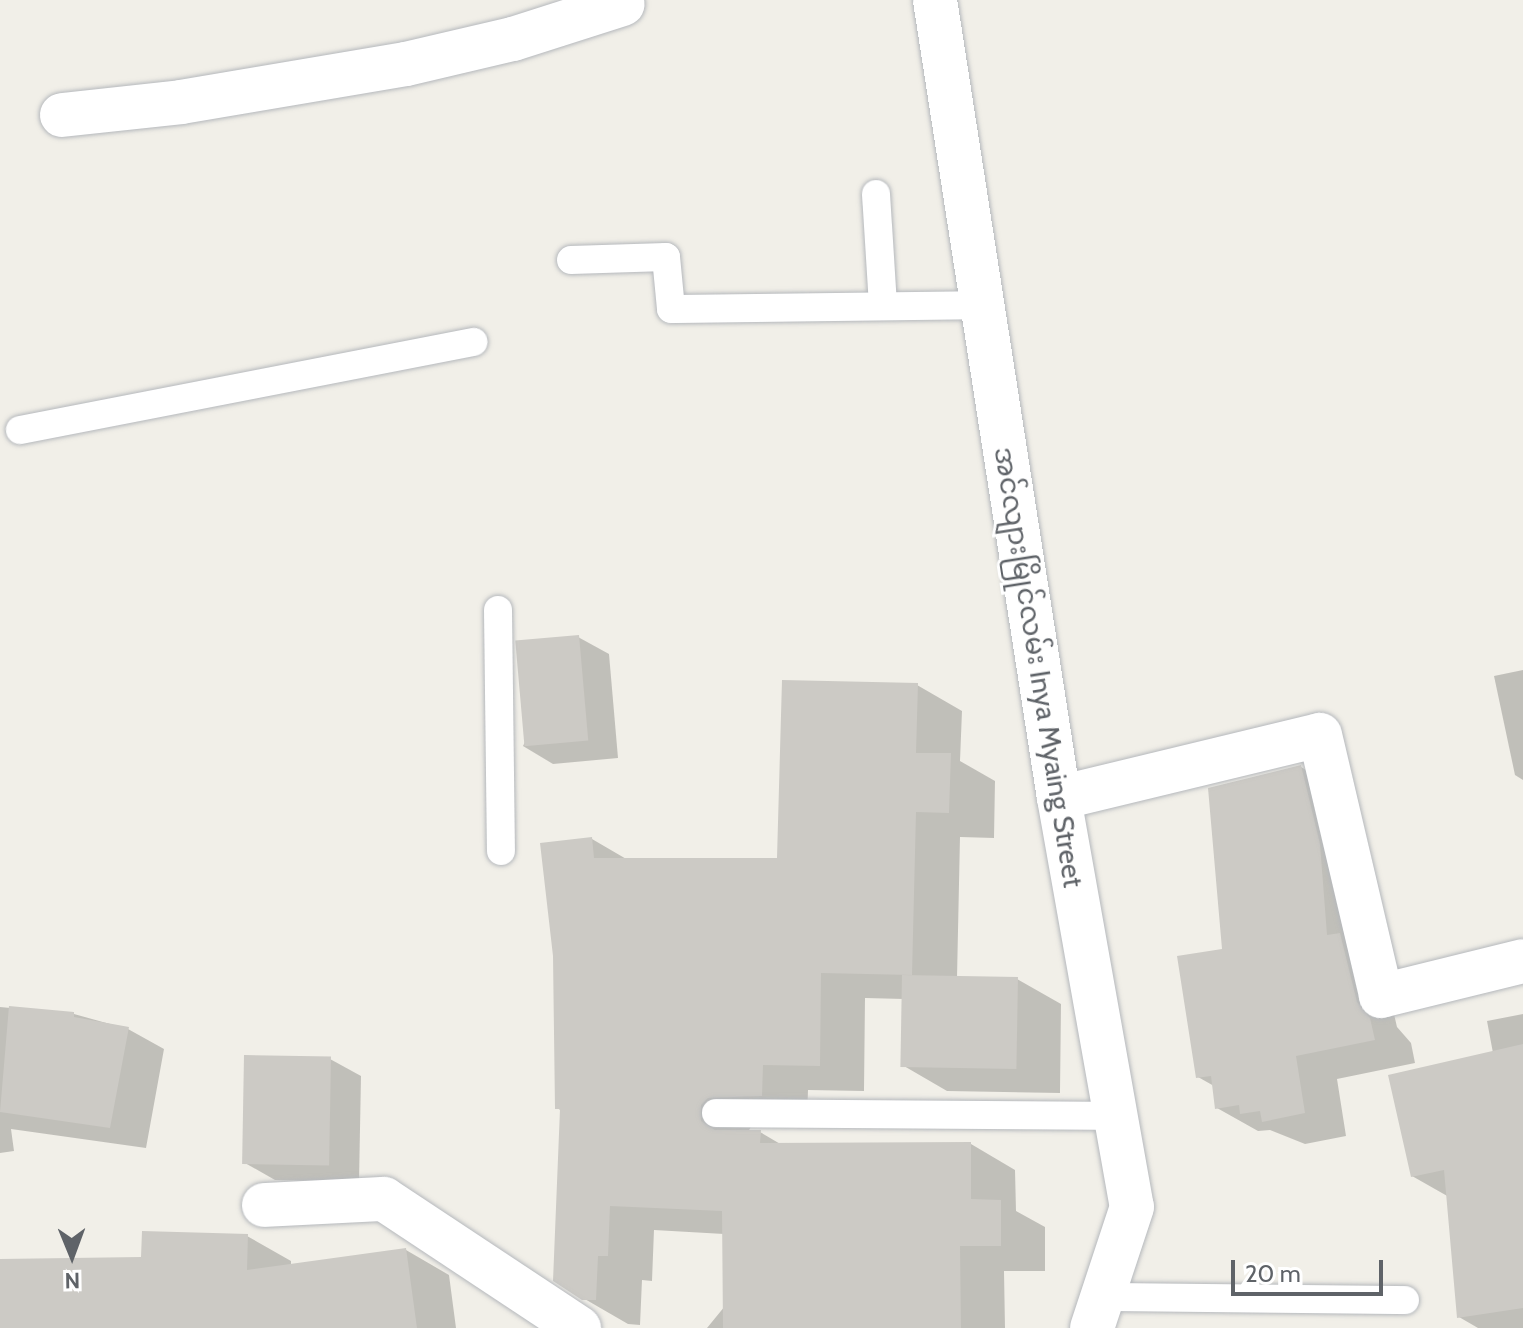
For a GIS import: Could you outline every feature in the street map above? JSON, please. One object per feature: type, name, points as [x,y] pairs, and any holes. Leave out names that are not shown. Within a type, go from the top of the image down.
[{"type":"street","name":"အင်လျားမြိုင်လမ်း Inya Myaing Street","points":[[935,0],[1059,798],[1132,1207],[1097,1313]]},
{"type":"street","points":[[62,115],[181,102],[406,64],[513,39],[630,1]]},
{"type":"street","points":[[1059,798],[1320,735],[1381,996],[1523,961]]},
{"type":"street","points":[[264,1205],[384,1199],[579,1328]]},
{"type":"lane","points":[[876,194],[883,306]]},
{"type":"lane","points":[[571,260],[666,257],[671,309],[980,305]]},
{"type":"lane","points":[[20,430],[474,342]]},
{"type":"lane","points":[[498,610],[501,851]]},
{"type":"lane","points":[[716,1113],[1115,1116]]},
{"type":"lane","points":[[1097,1313],[1405,1300]]},
{"type":"building","points":[[579,635],[588,741],[524,746],[515,641]]},
{"type":"building","points":[[782,680],[918,683],[916,753],[951,753],[949,813],[916,812],[912,975],[821,973],[820,1066],[763,1065],[762,1096],[708,1098],[701,1105],[701,1121],[715,1130],[761,1130],[760,1143],[971,1142],[971,1199],[1001,1200],[1001,1246],[960,1246],[961,1328],[723,1328],[722,1211],[610,1206],[608,1256],[598,1256],[596,1300],[582,1300],[553,1281],[560,1109],[555,1109],[553,956],[540,843],[592,837],[594,858],[777,858]]},
{"type":"building","points":[[1301,765],[1320,844],[1327,935],[1340,933],[1357,1002],[1370,1018],[1375,1040],[1296,1056],[1305,1113],[1262,1122],[1260,1111],[1240,1114],[1239,1105],[1215,1109],[1211,1076],[1196,1078],[1177,956],[1222,949],[1208,788]]},
{"type":"building","points":[[902,975],[1018,977],[1016,1069],[900,1067]]},
{"type":"building","points":[[9,1006],[74,1012],[74,1017],[129,1027],[110,1128],[0,1112]]},
{"type":"building","points":[[1523,1044],[1523,1308],[1457,1318],[1444,1170],[1411,1177],[1388,1075]]},
{"type":"building","points":[[244,1055],[331,1057],[329,1166],[242,1164]]},
{"type":"building","points":[[142,1231],[248,1234],[247,1270],[406,1248],[417,1328],[0,1328],[0,1259],[141,1257]]}]
